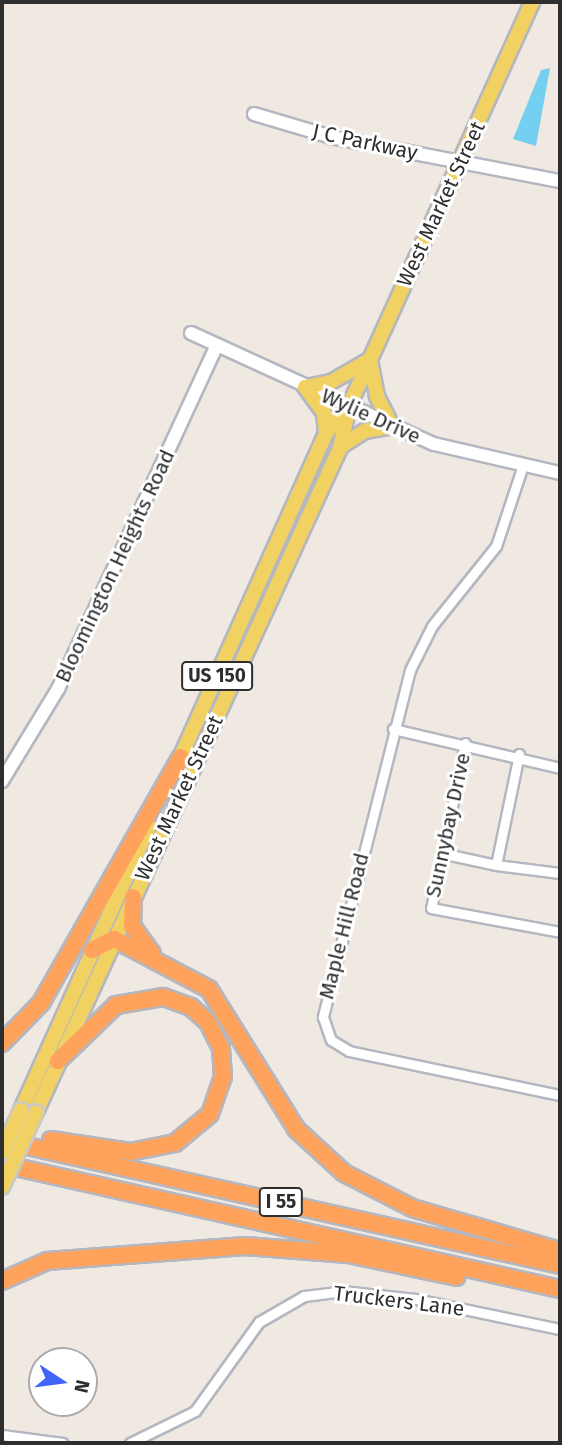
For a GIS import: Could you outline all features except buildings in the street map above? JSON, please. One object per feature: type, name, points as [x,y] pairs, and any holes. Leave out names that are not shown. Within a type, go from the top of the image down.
[{"type":"highway","points":[[2,1043],[41,1003],[181,757]]},
{"type":"highway","points":[[133,897],[132,926],[156,958]]},
{"type":"highway","points":[[92,950],[114,939],[156,958],[217,998],[296,1129],[344,1172],[386,1199],[560,1251]]},
{"type":"highway","points":[[2,1130],[105,1151],[146,1151],[198,1128],[222,1090],[217,1035],[191,1007],[163,997],[116,1005],[58,1061]]},
{"type":"highway","name":"I 55","points":[[2,1140],[560,1265]]},
{"type":"highway","name":"I 55","points":[[2,1164],[560,1289]]},
{"type":"highway","points":[[2,1174],[48,1174]]},
{"type":"highway","points":[[2,1281],[47,1261],[245,1247],[348,1254],[503,1286],[560,1289]]},
{"type":"main road","name":"West Market Street","points":[[2,1152],[58,1061],[340,448],[349,406],[532,2]]},
{"type":"main road","name":"J C Parkway","points":[[254,114],[331,137],[560,181]]},
{"type":"main road","name":"Wylie Drive","points":[[191,332],[305,387],[456,451],[560,473]]},
{"type":"main road","name":"Bloomington Heights Road","points":[[2,781],[58,689],[217,345]]},
{"type":"main road","points":[[326,433],[324,413],[305,387],[331,382],[370,359],[377,396],[392,426],[365,431],[340,448]]},
{"type":"main road","name":"West Market Street","points":[[2,1187],[28,1111],[92,950],[326,433],[349,406]]},
{"type":"street","name":"Maple Hill Road","points":[[523,465],[489,558],[432,626],[410,670],[328,987],[327,1035],[349,1051],[560,1095]]},
{"type":"street","points":[[393,729],[519,754],[560,768]]},
{"type":"street","name":"Sunnybay Drive","points":[[465,743],[431,908],[560,932]]},
{"type":"street","points":[[496,865],[519,754]]},
{"type":"street","points":[[441,853],[496,865],[560,873]]},
{"type":"street","name":"Truckers Lane","points":[[130,1443],[173,1427],[195,1411],[259,1322],[304,1296],[342,1291],[416,1299],[560,1329]]},
{"type":"street","points":[[2,1435],[62,1443]]},
{"type":"water","points":[[550,68],[536,146],[513,139],[541,70]]}]
